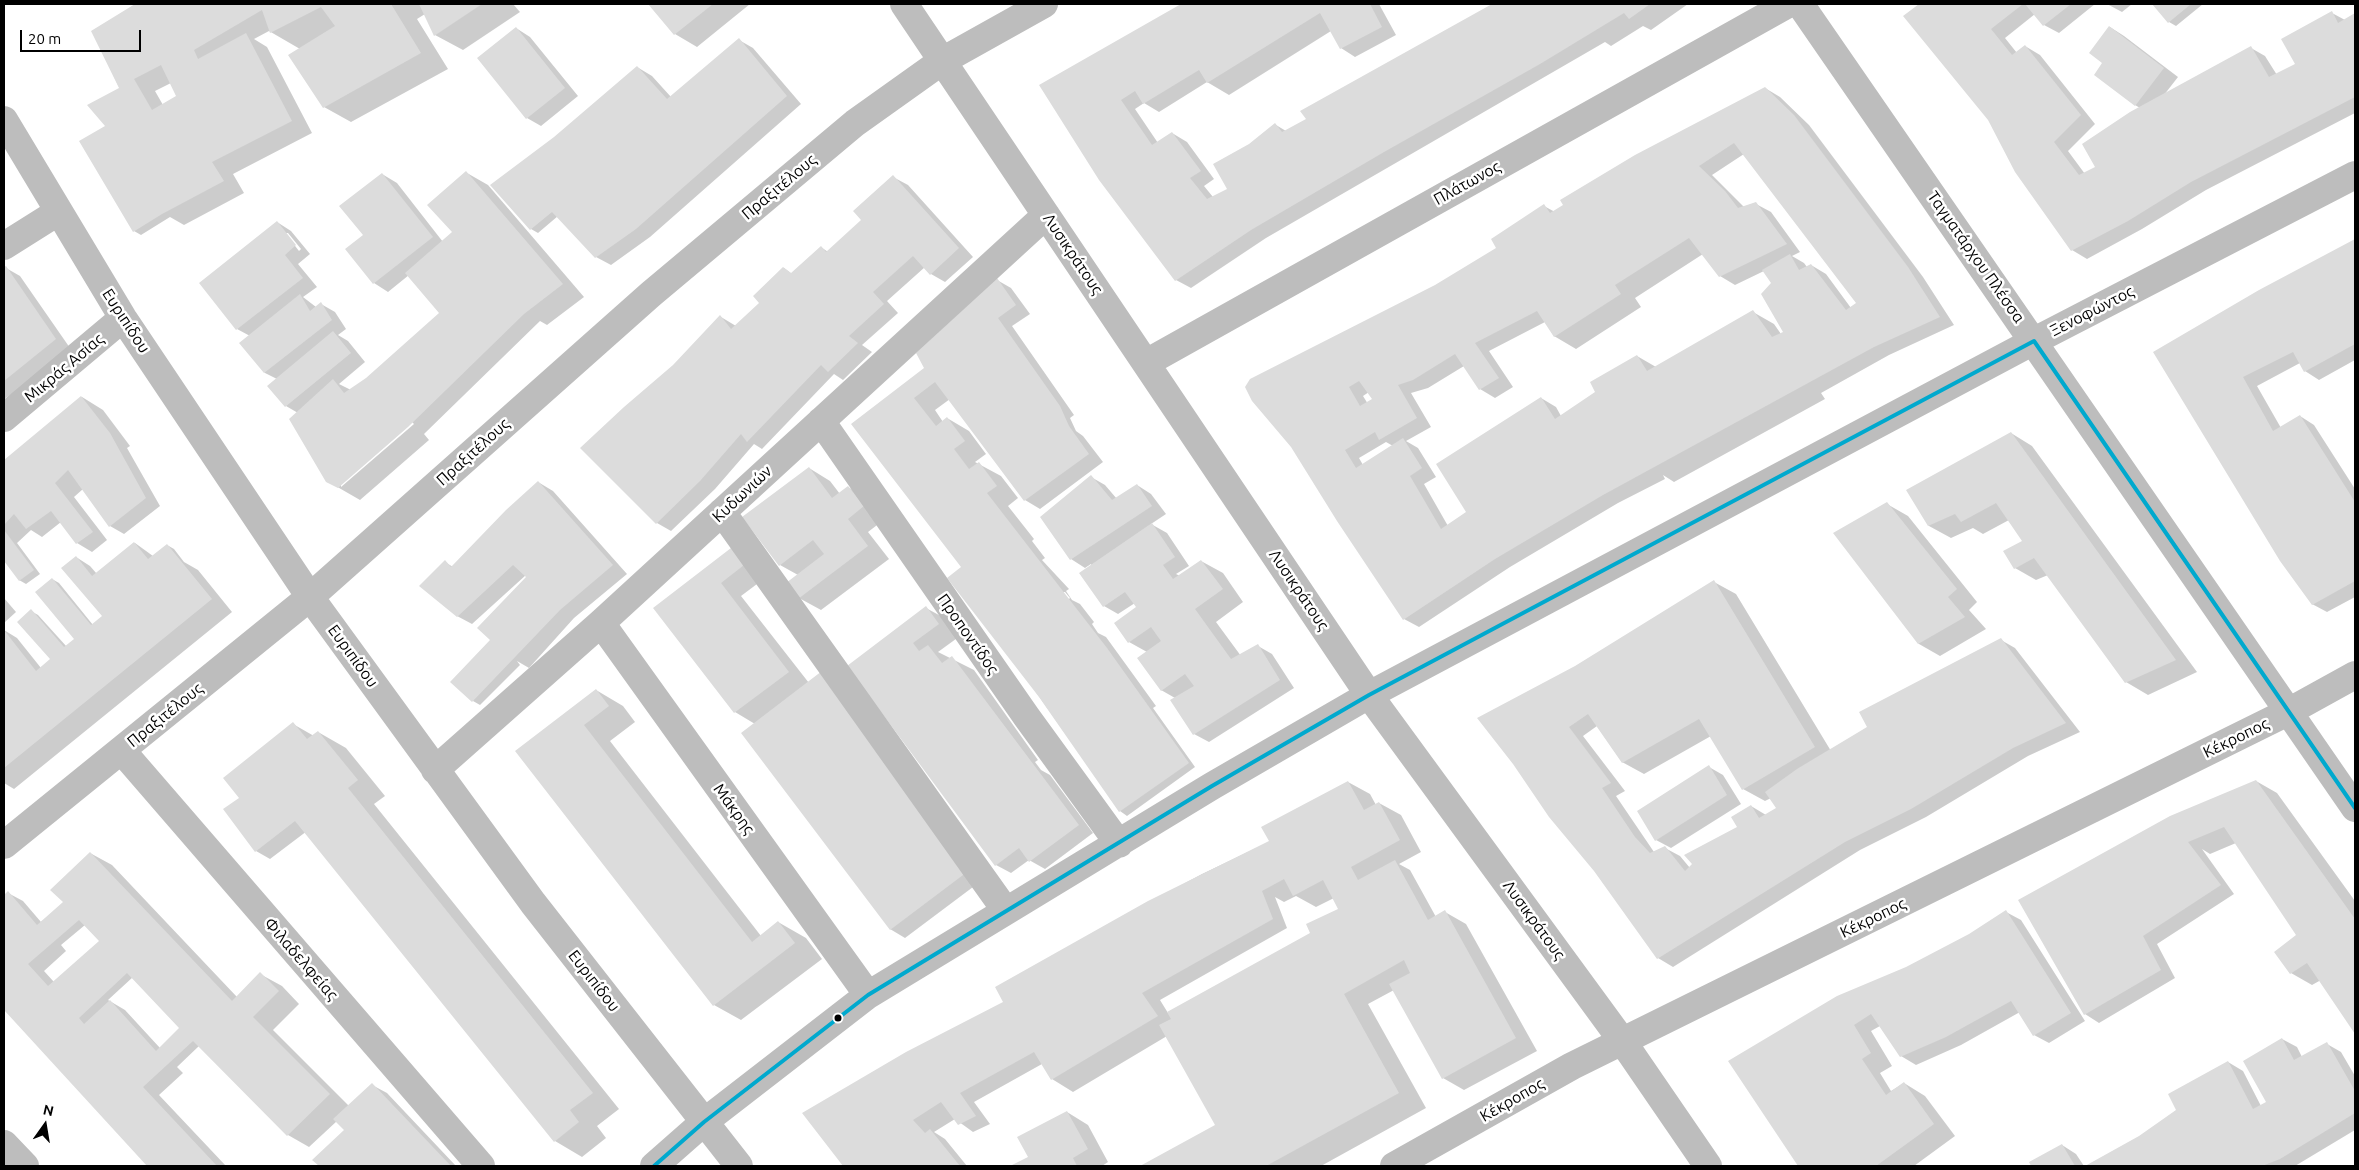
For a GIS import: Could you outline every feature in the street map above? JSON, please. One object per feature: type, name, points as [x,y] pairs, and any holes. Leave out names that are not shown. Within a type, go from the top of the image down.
[{"type":"street","name":"Λυσικράτους","points":[[904,4],[1369,694],[1623,1042],[1708,1166]]},
{"type":"street","name":"Πραξιτέλους","points":[[4,845],[310,597],[651,294],[855,123],[942,61],[1044,4]]},
{"type":"street","name":"Πλάτωνος","points":[[1146,363],[1788,4]]},
{"type":"street","name":"Ταγματάρχου Πλέσσα","points":[[1800,4],[2355,808]]},
{"type":"street","name":"Ευριπίδου","points":[[4,120],[123,318],[310,597],[540,911],[739,1166]]},
{"type":"street","name":"Ξενοφώντος","points":[[654,1166],[704,1122],[868,995],[1212,786],[1369,694],[2034,341],[2355,175]]},
{"type":"street","points":[[4,246],[58,212]]},
{"type":"street","name":"Κυδωνιών","points":[[435,770],[601,623],[1046,215]]},
{"type":"street","name":"Μικράς Ασίας","points":[[4,418],[123,318]]},
{"type":"street","name":"Προποντίδος","points":[[821,421],[1026,716],[1119,844]]},
{"type":"street","points":[[722,512],[1006,911]]},
{"type":"street","name":"Μάκρης","points":[[601,623],[868,995]]},
{"type":"street","name":"Κέκροπος","points":[[1394,1166],[1572,1066],[2288,712],[2355,675]]},
{"type":"street","name":"Φιλαδελφείας","points":[[122,751],[481,1166]]},
{"type":"street","points":[[4,1144],[24,1166]]},
{"type":"building","points":[[135,4],[391,4],[421,53],[323,108],[288,55],[335,26],[321,7],[270,33],[262,10],[194,50],[198,59],[246,33],[292,121],[212,162],[224,181],[162,214],[133,232],[79,141],[105,126],[87,105],[119,88],[91,31]],"holes":[[[161,65],[176,96],[152,110],[134,79]]]},
{"type":"building","points":[[419,4],[482,4],[434,36]]},
{"type":"building","points":[[648,4],[713,4],[674,35]]},
{"type":"building","points":[[1181,4],[1370,4],[1382,27],[1340,49],[1320,13],[1207,83],[1199,70],[1143,104],[1135,91],[1121,100],[1152,145],[1172,132],[1201,171],[1190,178],[1207,199],[1227,189],[1213,164],[1249,144],[1275,123],[1282,132],[1306,119],[1300,111],[1492,4],[1650,4],[1629,19],[1624,13],[1540,64],[1384,152],[1251,230],[1175,281],[1099,180],[1039,85]]},
{"type":"building","points":[[1919,4],[2023,4],[1991,29],[2012,55],[2025,45],[2081,115],[2054,142],[2079,175],[2095,167],[2082,144],[2130,112],[2251,46],[2269,77],[2295,64],[2281,39],[2332,11],[2338,23],[2355,13],[2355,97],[2191,182],[2128,221],[2071,251],[2015,172],[1988,120],[1903,16]]},
{"type":"building","points":[[2025,4],[2071,4],[2043,26]]},
{"type":"building","points":[[2152,4],[2191,4],[2168,23]]},
{"type":"building","points":[[2109,26],[2164,68],[2135,106],[2094,75],[2102,63],[2089,53]]},
{"type":"building","points":[[516,27],[565,88],[526,119],[477,58]]},
{"type":"building","points":[[739,38],[787,96],[636,229],[595,258],[552,212],[530,230],[490,185],[554,137],[637,66],[667,99]]},
{"type":"building","points":[[1765,87],[1794,115],[1908,267],[1940,317],[1874,347],[1603,495],[1495,559],[1403,620],[1337,521],[1291,447],[1252,401],[1245,387],[1250,379],[1435,285],[1496,248],[1491,239],[1544,204],[1550,213],[1563,205],[1560,200],[1635,155]],"holes":[[[1734,143],[1856,303],[1846,310],[1811,264],[1799,270],[1790,254],[1762,270],[1771,283],[1761,294],[1783,332],[1772,337],[1753,310],[1647,371],[1637,355],[1590,382],[1595,392],[1555,419],[1541,397],[1436,464],[1466,512],[1441,529],[1410,476],[1422,468],[1403,438],[1356,468],[1345,450],[1375,432],[1379,440],[1417,418],[1398,385],[1413,380],[1455,354],[1479,390],[1499,378],[1475,343],[1537,311],[1554,337],[1621,294],[1615,285],[1689,238],[1719,277],[1787,244],[1756,202],[1738,208],[1725,191],[1699,166]],[[1359,381],[1372,399],[1360,406],[1349,387]]]},
{"type":"building","points":[[466,171],[563,284],[524,314],[408,427],[338,488],[326,482],[289,419],[333,379],[344,393],[366,378],[439,313],[405,273],[452,232],[427,205]]},
{"type":"building","points":[[382,173],[433,237],[373,284],[345,249],[363,235],[339,206]]},
{"type":"building","points":[[893,175],[959,248],[930,275],[913,256],[873,292],[884,304],[849,336],[858,343],[828,372],[821,365],[747,442],[741,434],[700,481],[656,524],[580,448],[673,365],[720,315],[731,329],[759,303],[753,296],[783,267],[791,273],[821,246],[826,252],[861,220],[853,211]]},
{"type":"building","points":[[277,221],[296,245],[285,255],[303,278],[236,330],[199,283]]},
{"type":"building","points":[[2355,239],[2355,344],[2304,372],[2293,352],[2243,377],[2273,431],[2300,415],[2355,502],[2355,581],[2312,605],[2280,561],[2153,352],[2259,290]]},
{"type":"building","points":[[6,266],[56,339],[4,381],[4,267]]},
{"type":"building","points":[[997,278],[1016,305],[998,318],[1060,406],[1069,426],[1089,454],[1024,501],[935,382],[914,398],[936,426],[947,417],[965,441],[954,449],[969,469],[979,462],[997,486],[987,493],[1107,648],[1189,763],[1119,812],[1039,697],[947,578],[961,567],[851,424],[924,368],[916,353]]},
{"type":"building","points":[[300,294],[310,311],[321,302],[332,320],[264,373],[239,343]]},
{"type":"building","points":[[333,331],[351,353],[285,407],[267,386]]},
{"type":"building","points":[[81,396],[110,433],[146,498],[109,527],[68,470],[55,483],[93,532],[76,544],[51,511],[26,529],[14,514],[4,525],[4,460]]},
{"type":"building","points":[[2011,432],[2176,660],[2125,683],[2034,558],[2014,569],[2003,551],[2022,541],[1996,503],[1961,522],[1955,514],[1928,526],[1906,490]]},
{"type":"building","points":[[809,467],[832,498],[848,486],[864,506],[848,519],[868,546],[798,599],[786,583],[824,554],[813,540],[779,566],[742,517]]},
{"type":"building","points":[[1091,475],[1112,500],[1137,484],[1152,506],[1070,560],[1040,517]]},
{"type":"building","points":[[538,481],[613,565],[560,610],[472,702],[450,682],[490,640],[477,628],[526,577],[513,565],[457,617],[419,586],[445,560],[451,567],[506,510]]},
{"type":"building","points":[[1887,502],[1957,589],[1948,597],[1965,617],[1918,644],[1833,533]]},
{"type":"building","points":[[1152,523],[1175,557],[1163,565],[1173,579],[1201,560],[1223,589],[1195,609],[1231,659],[1258,644],[1280,680],[1193,735],[1170,700],[1194,686],[1185,674],[1161,691],[1137,658],[1161,641],[1151,627],[1128,643],[1114,623],[1136,607],[1125,592],[1103,607],[1079,573]]},
{"type":"building","points":[[4,530],[34,570],[19,581],[4,561]]},
{"type":"building","points":[[134,542],[148,559],[167,544],[212,599],[4,768],[4,630],[36,671],[50,659],[17,622],[31,609],[64,647],[74,639],[35,592],[52,578],[91,625],[102,616],[61,568],[76,556],[92,576]]},
{"type":"building","points":[[731,548],[744,565],[721,583],[789,672],[734,713],[653,608]]},
{"type":"building","points":[[1714,580],[1815,747],[1742,790],[1699,719],[1622,763],[1588,714],[1569,727],[1611,783],[1602,788],[1635,837],[1650,853],[1665,846],[1685,871],[1692,864],[1684,855],[1737,827],[1731,817],[1751,805],[1759,818],[1776,808],[1765,792],[1797,769],[1867,727],[1859,712],[2001,638],[2066,723],[2013,748],[1911,809],[1845,842],[1657,959],[1594,871],[1549,817],[1513,764],[1477,718],[1575,666]]},
{"type":"building","points":[[926,606],[939,624],[913,643],[919,651],[928,645],[942,663],[952,656],[1079,825],[1029,862],[1019,848],[995,866],[847,666]]},
{"type":"building","points":[[822,671],[971,869],[890,930],[741,733]]},
{"type":"building","points":[[596,689],[609,706],[584,725],[752,942],[778,921],[795,943],[713,1006],[515,751]]},
{"type":"building","points":[[293,722],[307,739],[318,731],[358,780],[348,788],[593,1093],[570,1110],[579,1122],[554,1142],[295,821],[255,852],[223,809],[239,798],[223,778]]},
{"type":"building","points":[[1709,765],[1727,795],[1655,841],[1637,811]]},
{"type":"building","points":[[2256,780],[2355,919],[2355,1034],[2307,963],[2290,974],[2274,952],[2296,935],[2224,827],[2188,842],[2221,885],[2143,936],[2161,970],[2084,1015],[2018,900],[2170,816]]},
{"type":"building","points":[[1348,781],[1364,810],[1379,802],[1400,840],[1351,867],[1358,880],[1395,860],[1428,920],[1445,910],[1516,1038],[1442,1079],[1389,984],[1410,973],[1404,960],[1344,994],[1399,1093],[1266,1166],[1140,1166],[1215,1125],[1159,1025],[1171,1019],[1167,1012],[1310,933],[1306,924],[1338,909],[1323,880],[1293,896],[1284,879],[1262,891],[1273,919],[1142,993],[1158,1016],[1051,1080],[1034,1052],[960,1093],[976,1116],[958,1125],[941,1102],[913,1120],[925,1133],[930,1129],[960,1166],[843,1166],[802,1113],[906,1052],[1003,1002],[995,987],[1148,901],[1269,841],[1261,827]]},
{"type":"building","points":[[90,852],[232,1001],[260,972],[279,991],[253,1017],[330,1094],[287,1136],[193,1041],[143,1087],[217,1166],[147,1166],[4,1010],[4,895],[8,891],[37,925],[63,902],[50,890]],"holes":[[[79,920],[99,941],[48,986],[28,964]],[[127,973],[179,1028],[156,1051],[110,1000],[84,1024],[79,1018]]]},
{"type":"building","points":[[2006,910],[2071,1013],[2033,1036],[2011,1001],[1946,1037],[1900,1057],[1871,1014],[1854,1025],[1871,1053],[1862,1059],[1886,1095],[1904,1082],[1934,1124],[1876,1166],[1798,1166],[1728,1061],[1837,996],[1906,967],[1969,934]]},
{"type":"building","points":[[2282,1038],[2294,1060],[2327,1042],[2355,1091],[2355,1113],[2280,1159],[2262,1166],[2085,1166],[2139,1136],[2176,1110],[2168,1094],[2228,1061],[2253,1109],[2266,1102],[2243,1061]]},
{"type":"building","points":[[372,1083],[451,1166],[319,1166],[312,1160],[344,1130],[333,1119]]},
{"type":"building","points":[[1067,1111],[1088,1149],[1073,1158],[1077,1166],[1010,1166],[1028,1157],[1017,1137]]},
{"type":"building","points":[[2062,1144],[2075,1166],[2031,1166],[2029,1162]]},
{"type":"transit line","points":[[654,1166],[704,1122],[868,995],[1212,786],[1369,695],[2034,341],[2355,808]]}]
